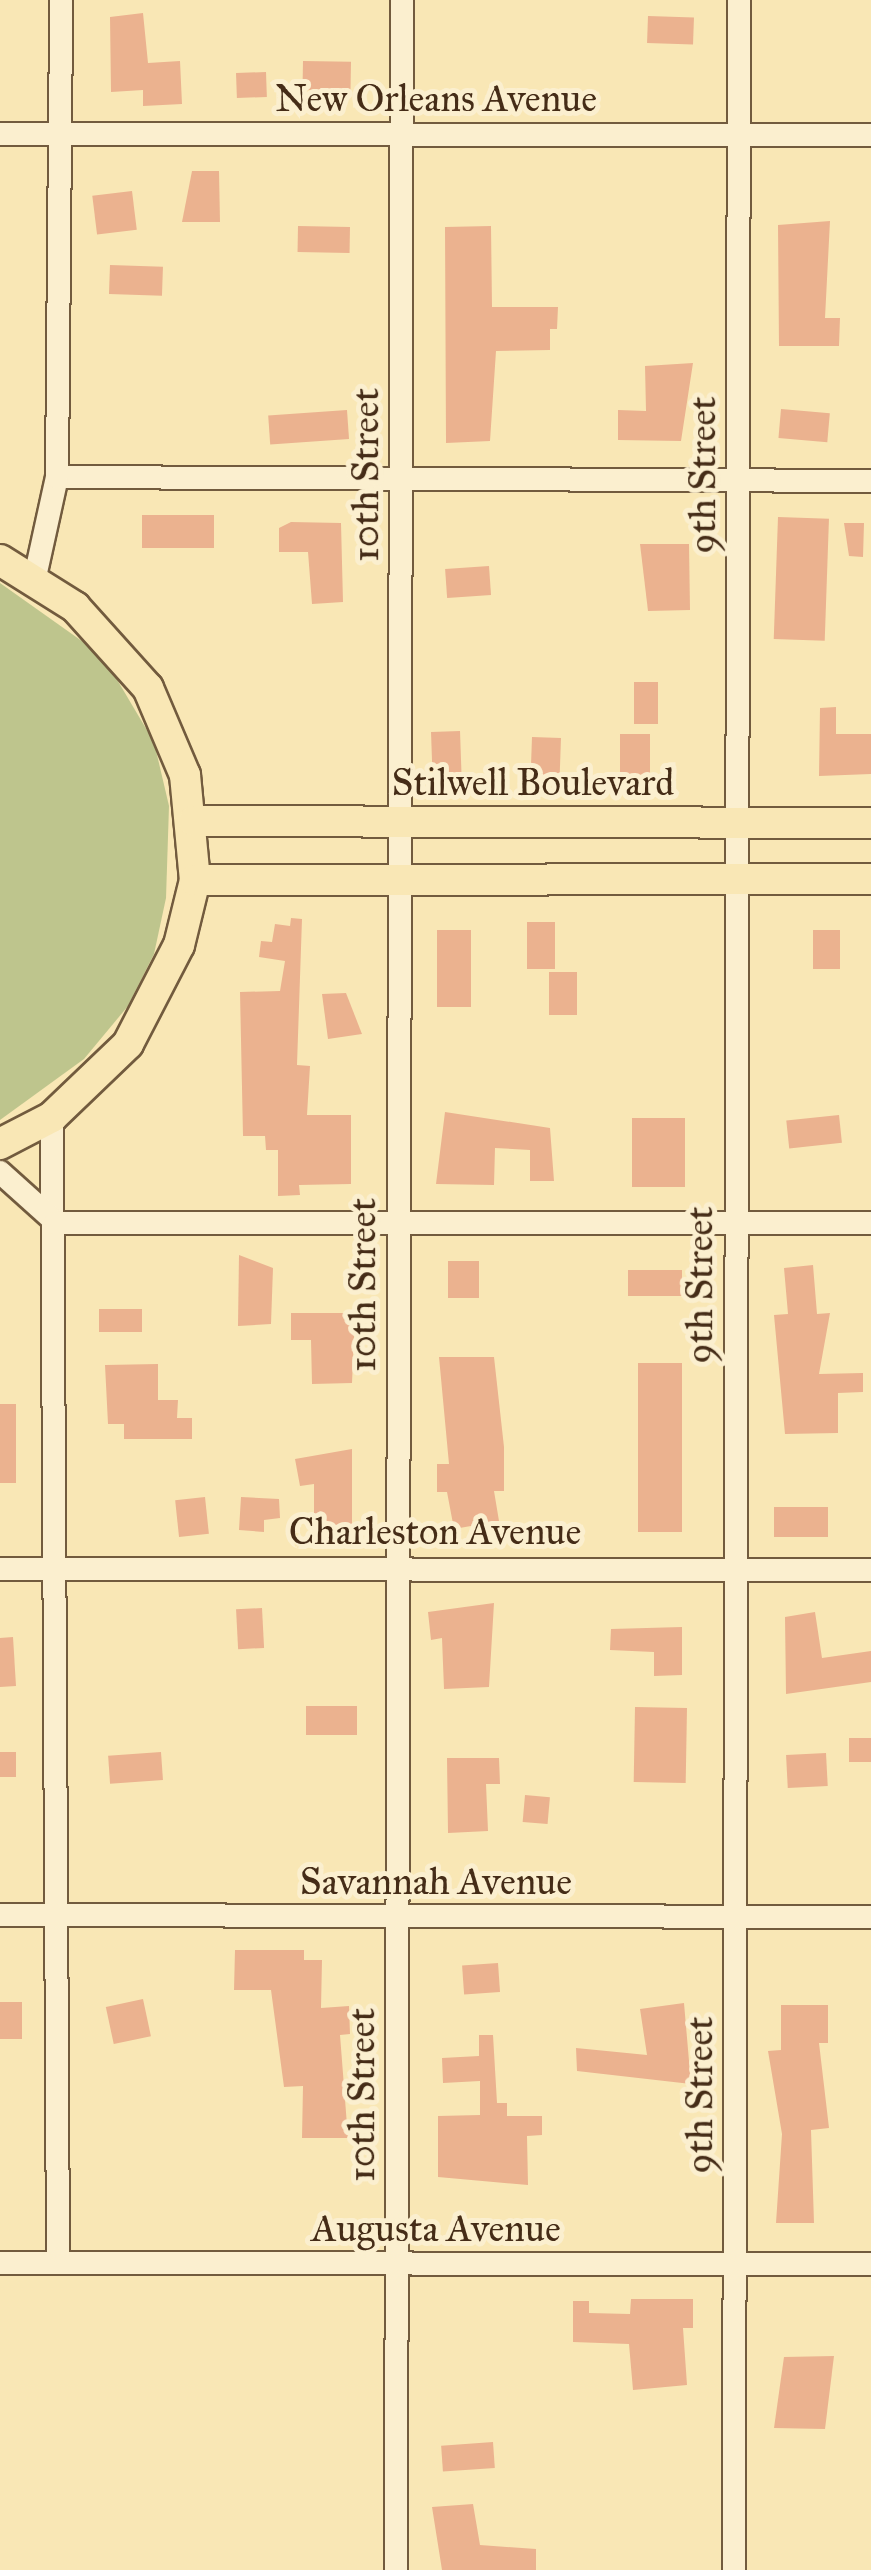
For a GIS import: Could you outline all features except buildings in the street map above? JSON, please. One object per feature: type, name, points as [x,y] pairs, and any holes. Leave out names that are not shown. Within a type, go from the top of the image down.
[{"type":"main road","points":[[0,560],[35,577],[100,628],[148,688],[194,821],[195,880],[155,1004],[52,1117],[0,1144]]},
{"type":"main road","name":"Stilwell Boulevard","points":[[194,821],[871,823]]},
{"type":"main road","points":[[195,880],[871,879]]},
{"type":"street","points":[[35,577],[57,477],[61,0]]},
{"type":"street","name":"10th Street","points":[[396,2570],[402,0]]},
{"type":"street","name":"9th Street","points":[[734,2570],[738,0]]},
{"type":"street","name":"New Orleans Avenue","points":[[0,134],[871,135]]},
{"type":"street","points":[[57,477],[871,481]]},
{"type":"street","points":[[52,1117],[47,1194],[56,1223],[60,1569],[58,2264]]},
{"type":"street","points":[[0,1172],[56,1223],[871,1222]]},
{"type":"street","name":"Charleston Avenue","points":[[0,1568],[871,1570]]},
{"type":"street","name":"Savannah Avenue","points":[[0,1914],[871,1917]]},
{"type":"street","name":"Augusta Avenue","points":[[0,2263],[871,2264]]},
{"type":"green space","points":[[0,583],[103,656],[154,742],[169,806],[166,898],[154,954],[128,1006],[84,1059],[0,1120]]}]
